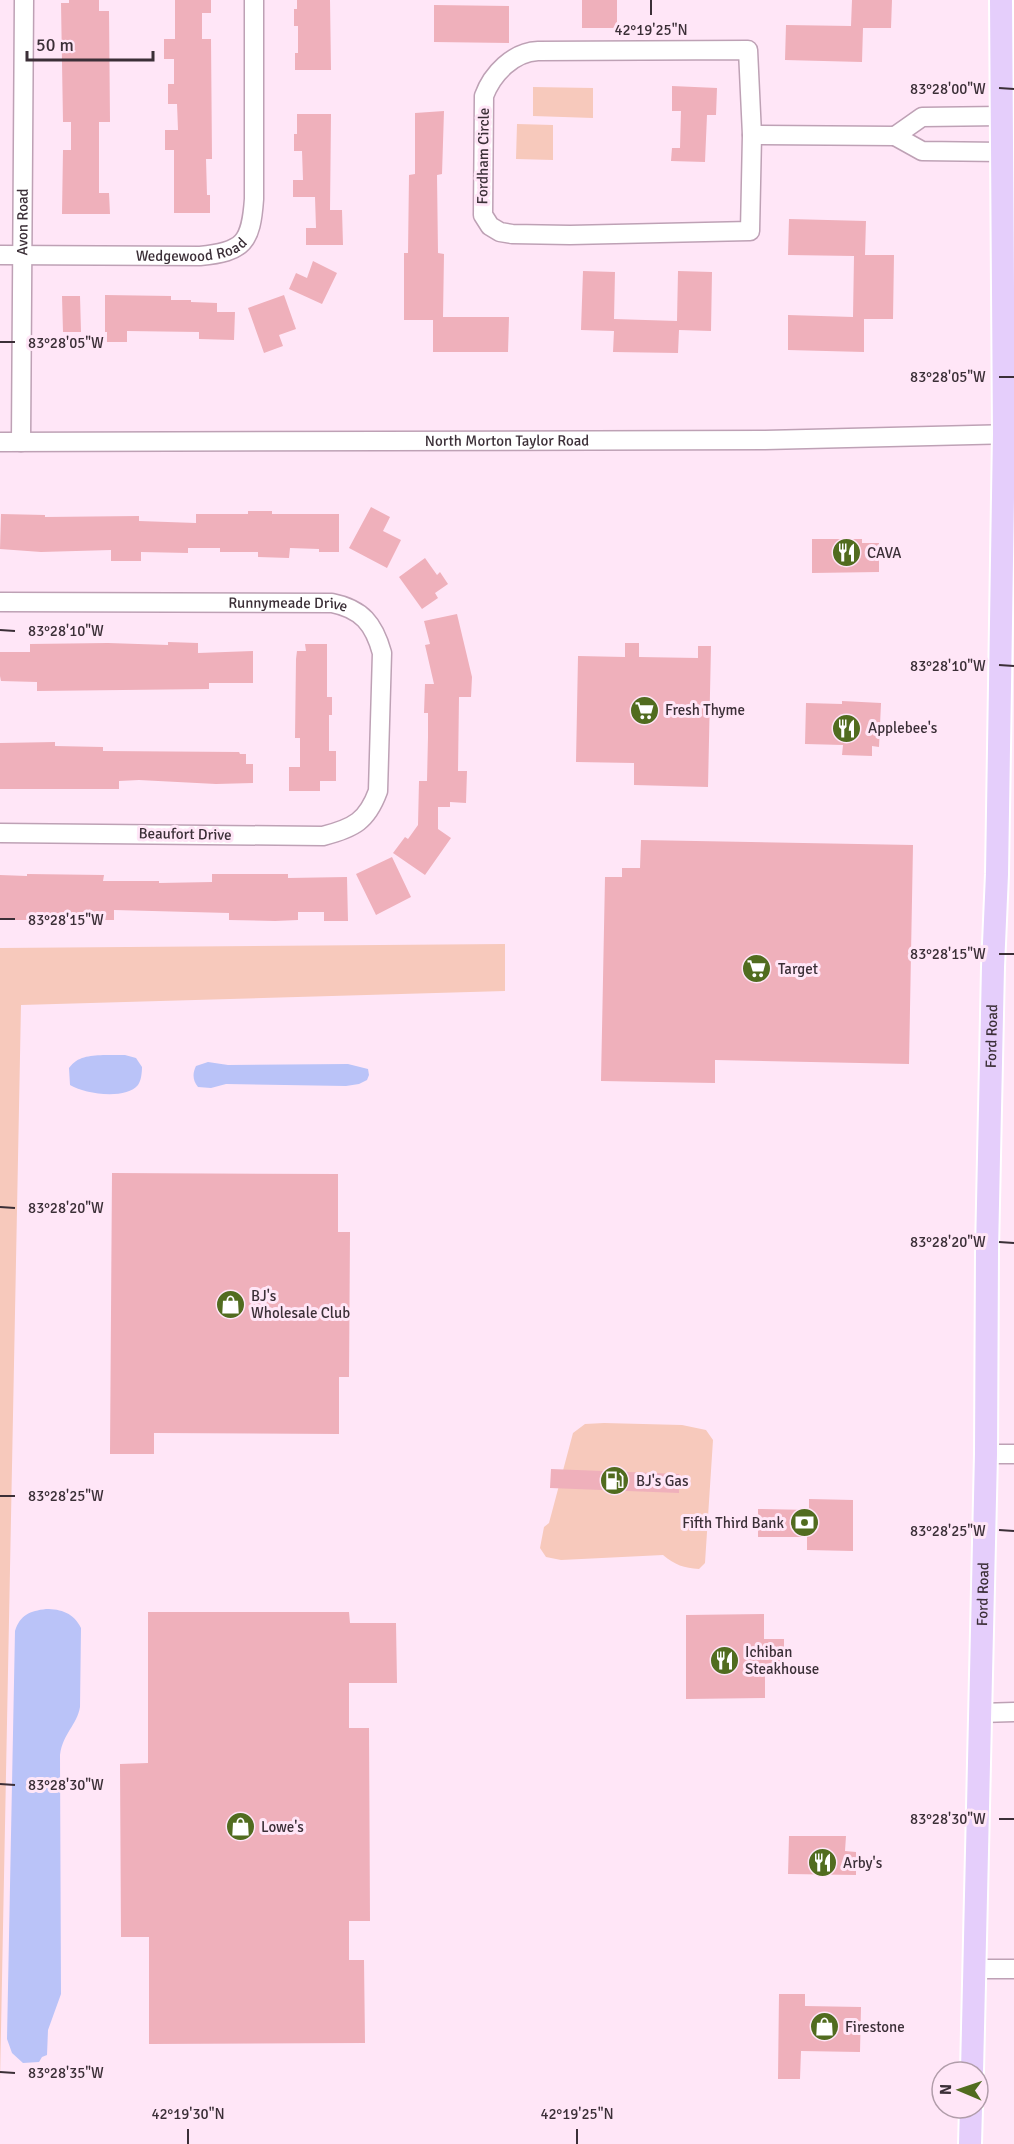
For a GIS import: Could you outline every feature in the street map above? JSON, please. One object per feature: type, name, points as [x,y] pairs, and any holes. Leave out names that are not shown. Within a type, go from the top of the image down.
[{"type":"main road","name":"Ford Road","points":[[972,2060],[986,1454],[987,1232],[1009,434],[1002,152],[1001,0]]},
{"type":"main road","points":[[970,2144],[971,2120]]},
{"type":"street","name":"Avon Road","points":[[21,442],[24,0]]},
{"type":"street","name":"Wedgewood Road","points":[[0,255],[200,256],[227,252],[243,242],[252,224],[254,199],[254,0]]},
{"type":"street","name":"Fordham Circle","points":[[748,50],[752,135],[750,231],[512,234],[500,232],[490,226],[483,215],[484,96],[489,83],[515,57],[529,51],[748,50]]},
{"type":"street","points":[[895,136],[922,117],[1002,116]]},
{"type":"street","points":[[752,135],[895,136],[922,151],[1002,152]]},
{"type":"street","name":"North Morton Taylor Road","points":[[0,442],[765,440],[1009,434]]},
{"type":"street","name":"Runnymeade Drive","points":[[0,602],[332,603],[351,608],[367,620],[373,628],[382,653],[379,783],[372,806],[365,816]]},
{"type":"street","name":"Beaufort Drive","points":[[0,833],[323,836],[349,828],[365,816]]},
{"type":"street","points":[[986,1454],[1014,1454]]},
{"type":"street","points":[[980,1713],[1014,1712]]},
{"type":"street","points":[[975,1970],[1014,1969]]},
{"type":"shaded area","points":[[533,87],[593,88],[593,118],[533,116]]},
{"type":"shaded area","points":[[517,124],[553,125],[553,160],[516,159]]},
{"type":"shaded area","points":[[505,944],[505,991],[21,1005],[0,2082],[0,948]]},
{"type":"shaded area","points":[[585,1424],[682,1425],[706,1430],[713,1440],[705,1563],[699,1569],[680,1565],[663,1555],[561,1560],[546,1557],[540,1548],[544,1527],[549,1523],[573,1433]]},
{"type":"water","points":[[125,1055],[136,1058],[142,1067],[138,1085],[124,1093],[105,1094],[85,1091],[70,1085],[69,1068],[72,1064],[84,1057]]},
{"type":"water","points":[[208,1062],[228,1065],[348,1064],[368,1069],[369,1075],[367,1080],[359,1084],[346,1086],[226,1084],[211,1088],[198,1087],[194,1077],[196,1066]]},
{"type":"water","points":[[46,1609],[66,1613],[75,1619],[81,1628],[80,1707],[60,1755],[61,1994],[48,2030],[47,2055],[39,2062],[23,2063],[12,2053],[7,2039],[15,1631],[26,1615]]},
{"type":"building","points":[[69,0],[99,0],[99,11],[109,11],[110,122],[99,122],[99,193],[109,193],[110,214],[62,214],[63,150],[71,150],[71,122],[63,122],[61,3],[69,3]]},
{"type":"building","points":[[175,0],[211,0],[211,13],[202,13],[202,39],[211,39],[212,159],[206,159],[210,213],[174,213],[174,150],[165,150],[165,130],[178,130],[177,104],[168,104],[168,84],[174,84],[174,59],[164,59],[164,39],[175,39]]},
{"type":"building","points":[[297,0],[330,0],[331,70],[295,70],[295,53],[298,53],[298,26],[294,26],[294,9],[297,9]]},
{"type":"building","points":[[582,0],[617,0],[617,28],[582,28]]},
{"type":"building","points":[[852,0],[892,0],[891,28],[863,28],[862,62],[785,60],[786,25],[851,26]]},
{"type":"building","points":[[434,5],[509,6],[509,43],[434,42]]},
{"type":"building","points":[[672,86],[717,88],[716,115],[707,115],[705,162],[671,161],[672,148],[680,148],[681,111],[672,111]]},
{"type":"building","points":[[444,111],[442,174],[437,175],[438,253],[444,254],[443,317],[509,317],[508,352],[433,352],[433,320],[404,320],[404,253],[408,253],[409,175],[415,174],[415,113]]},
{"type":"building","points":[[297,114],[331,114],[330,210],[342,210],[343,245],[306,245],[306,228],[316,228],[315,197],[293,197],[293,180],[303,180],[302,151],[294,151]]},
{"type":"building","points":[[789,219],[866,221],[865,255],[894,255],[893,319],[864,319],[864,352],[788,350],[788,315],[853,317],[854,256],[788,255]]},
{"type":"building","points":[[313,261],[337,273],[322,304],[289,289],[296,273],[307,278]]},
{"type":"building","points":[[583,271],[615,272],[614,319],[677,321],[678,271],[712,272],[711,331],[679,330],[678,353],[613,352],[614,331],[581,330]]},
{"type":"building","points":[[105,295],[171,296],[171,300],[217,303],[217,312],[235,312],[234,340],[199,339],[199,332],[127,331],[127,342],[107,342]]},
{"type":"building","points":[[284,295],[296,329],[279,335],[283,346],[264,353],[248,308]]},
{"type":"building","points":[[62,296],[80,296],[81,332],[63,332]]},
{"type":"building","points":[[371,507],[390,517],[383,531],[401,540],[387,568],[349,548]]},
{"type":"building","points":[[248,511],[272,511],[272,514],[339,514],[339,552],[290,548],[289,558],[258,557],[258,552],[220,552],[220,548],[188,548],[188,553],[141,552],[141,561],[111,561],[111,550],[41,552],[0,549],[1,514],[45,515],[45,517],[139,516],[139,521],[196,523],[196,514],[248,514]]},
{"type":"building","name":"CAVA","points":[[812,539],[862,539],[862,543],[879,543],[879,572],[812,573]]},
{"type":"building","points":[[425,558],[437,575],[440,572],[448,584],[435,593],[438,598],[422,609],[399,577]]},
{"type":"building","points":[[457,614],[472,677],[471,697],[459,697],[458,771],[467,771],[466,803],[450,802],[450,807],[438,807],[438,829],[451,838],[425,875],[393,853],[405,837],[408,839],[418,825],[419,781],[427,781],[428,713],[424,713],[425,684],[434,684],[425,645],[430,644],[424,621]]},
{"type":"building","points":[[168,642],[198,643],[198,653],[253,651],[253,683],[209,683],[209,689],[37,691],[37,682],[1,681],[0,652],[30,652],[30,644],[168,645]]},
{"type":"building","name":"Fresh Thyme","points":[[625,643],[639,643],[639,657],[698,658],[698,646],[711,646],[708,787],[634,785],[634,763],[576,762],[578,656],[625,657]]},
{"type":"building","points":[[305,644],[327,644],[327,697],[332,697],[332,715],[329,715],[329,751],[336,751],[336,781],[320,781],[320,791],[289,791],[289,767],[300,767],[300,738],[295,738],[296,659],[297,651],[306,651]]},
{"type":"building","points":[[842,701],[881,703],[879,747],[872,746],[872,756],[842,755],[843,745],[805,744],[806,703],[842,704]]},
{"type":"building","points":[[55,742],[55,746],[103,747],[103,751],[239,752],[246,754],[246,764],[253,764],[253,783],[216,784],[139,780],[119,781],[119,789],[0,789],[0,743]]},
{"type":"building","name":"Target","points":[[641,840],[913,845],[909,1064],[715,1060],[715,1083],[601,1081],[605,877],[622,877],[622,868],[640,868]]},
{"type":"building","points":[[392,857],[411,897],[376,915],[356,874]]},
{"type":"building","points":[[27,874],[104,875],[103,881],[159,881],[159,883],[212,882],[212,874],[288,874],[288,878],[347,877],[348,921],[324,921],[324,912],[298,912],[298,920],[275,921],[229,920],[229,913],[114,910],[114,920],[0,920],[0,875],[27,876]]},
{"type":"building","name":"BJ's Wholesale Club","points":[[112,1173],[338,1174],[338,1232],[350,1232],[349,1377],[339,1377],[339,1434],[154,1433],[154,1454],[110,1454]]},
{"type":"building","name":"BJ's Gas","points":[[551,1469],[679,1474],[679,1493],[550,1488]]},
{"type":"building","name":"Fifth Third Bank","points":[[809,1499],[853,1500],[853,1551],[807,1550],[807,1537],[758,1537],[758,1509],[809,1510]]},
{"type":"building","points":[[148,1612],[349,1612],[350,1623],[396,1623],[397,1683],[349,1683],[349,1728],[369,1728],[370,1921],[349,1921],[349,1960],[364,1960],[365,2043],[149,2044],[149,1937],[121,1937],[120,1764],[148,1763]]},
{"type":"building","points":[[764,1614],[764,1639],[784,1639],[784,1665],[765,1665],[765,1698],[686,1699],[686,1615]]},
{"type":"building","name":"Arby's","points":[[789,1836],[846,1836],[845,1851],[856,1852],[856,1875],[788,1874]]},
{"type":"building","points":[[779,1994],[805,1994],[805,2006],[861,2007],[860,2052],[801,2051],[800,2079],[778,2079]]},
{"type":"place","name":"CAVA","points":[[846,553]]},
{"type":"place","name":"Fresh Thyme","points":[[644,710]]},
{"type":"place","name":"Applebee's","points":[[847,728]]},
{"type":"place","name":"Target","points":[[757,969]]},
{"type":"place","name":"BJ's Wholesale Club","points":[[230,1305]]},
{"type":"place","name":"BJ's Gas","points":[[615,1481]]},
{"type":"place","name":"Fifth Third Bank","points":[[805,1523]]},
{"type":"place","name":"Ichiban Steakhouse","points":[[724,1661]]},
{"type":"place","name":"Lowe's","points":[[240,1827]]},
{"type":"place","name":"Arby's","points":[[822,1863]]},
{"type":"place","name":"Firestone","points":[[824,2027]]}]
